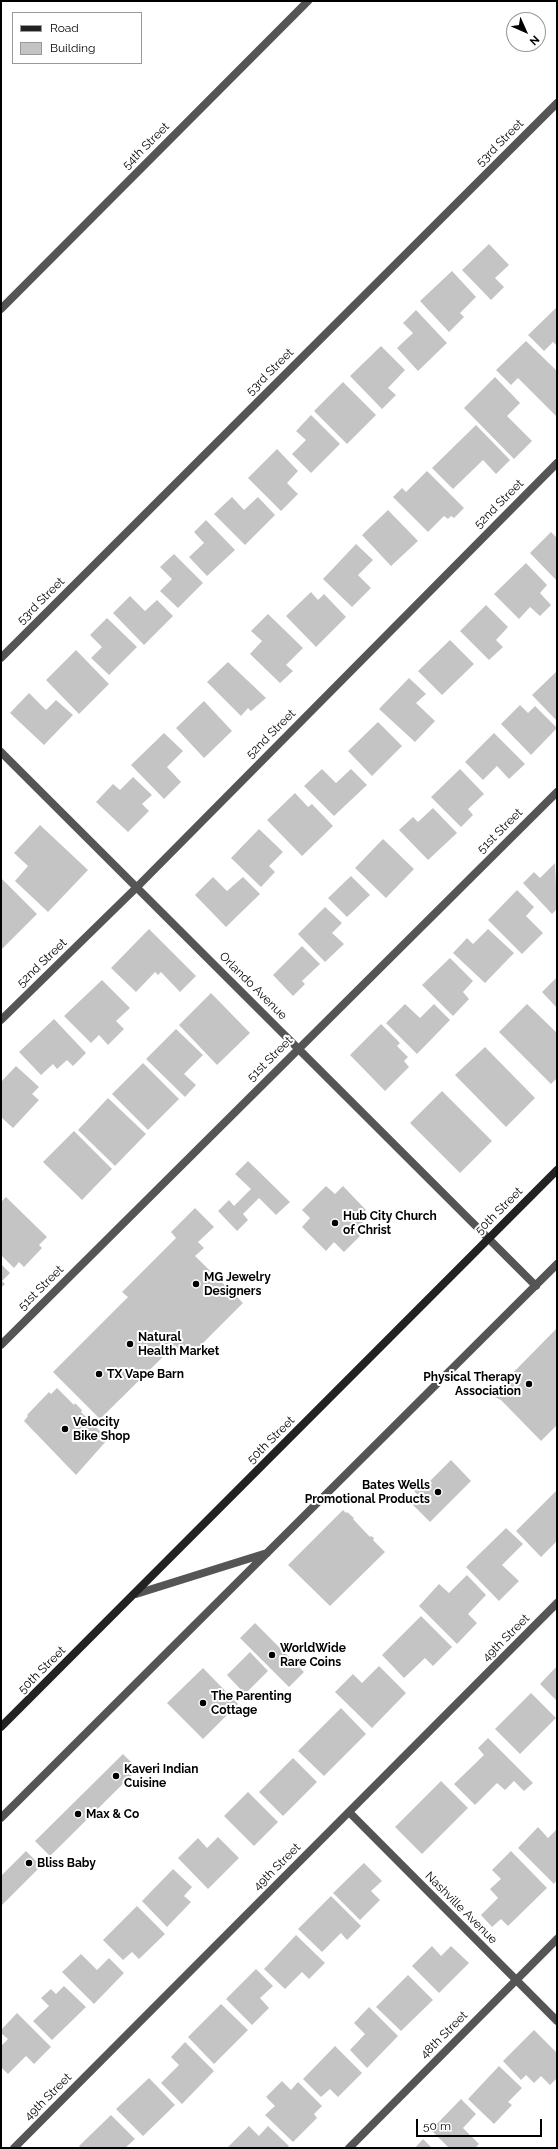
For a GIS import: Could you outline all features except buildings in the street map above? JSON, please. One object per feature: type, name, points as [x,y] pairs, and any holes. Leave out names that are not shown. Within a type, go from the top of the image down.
[{"type":"main road","name":"50th Street","points":[[1,1727],[136,1594],[557,1170]]},
{"type":"street","name":"54th Street","points":[[1,309],[308,1]]},
{"type":"street","name":"53rd Street","points":[[1,658],[557,103]]},
{"type":"street","name":"52nd Street","points":[[1,1020],[137,887],[557,463]]},
{"type":"street","name":"Orlando Avenue","points":[[1,752],[536,1286]]},
{"type":"street","name":"51st Street","points":[[1,1345],[557,792]]},
{"type":"street","points":[[1,1817],[557,1264]]},
{"type":"street","points":[[136,1594],[269,1552]]},
{"type":"street","name":"49th Street","points":[[14,2148],[557,1604]]},
{"type":"street","name":"Nashville Avenue","points":[[349,1812],[557,2021]]},
{"type":"street","name":"48th Street","points":[[349,2148],[557,1940]]},
{"type":"place","name":"Hub City Church of Christ","points":[[335,1223]]},
{"type":"place","name":"MG Jewelry Designers","points":[[196,1284]]},
{"type":"place","name":"Natural Health Market","points":[[130,1344]]},
{"type":"place","name":"TX Vape Barn","points":[[99,1374]]},
{"type":"place","name":"Physical Therapy Association","points":[[529,1384]]},
{"type":"place","name":"Velocity Bike Shop","points":[[65,1429]]},
{"type":"place","name":"Bates Wells Promotional Products","points":[[438,1492]]},
{"type":"place","name":"WorldWide Rare Coins","points":[[272,1655]]},
{"type":"place","name":"The Parenting Cottage","points":[[203,1703]]},
{"type":"place","name":"Kaveri Indian Cuisine","points":[[116,1776]]},
{"type":"place","name":"Max & Co","points":[[78,1814]]},
{"type":"place","name":"Bliss Baby","points":[[29,1863]]}]
